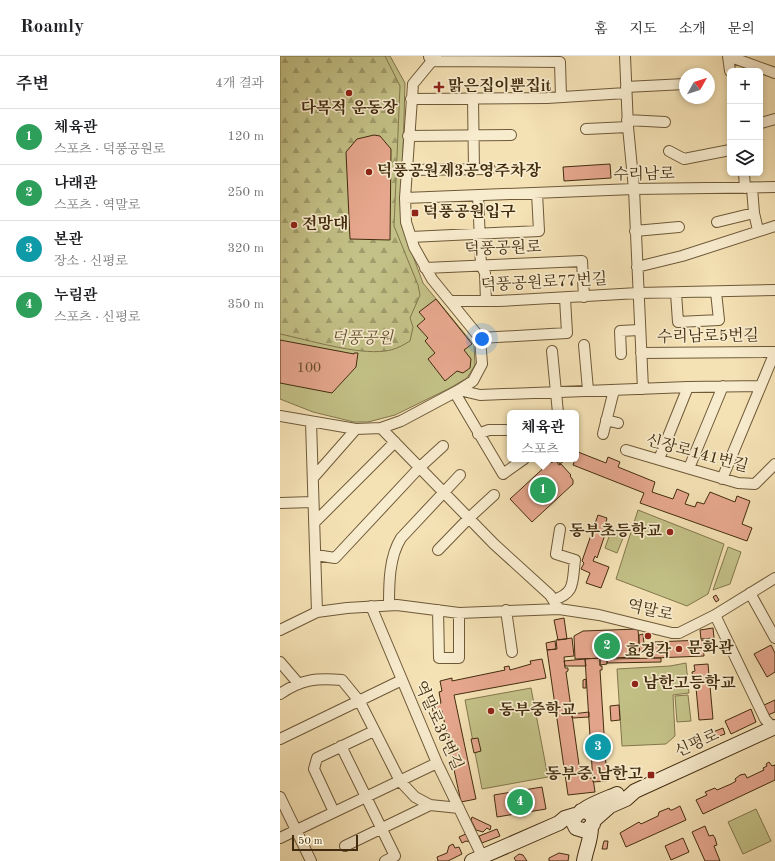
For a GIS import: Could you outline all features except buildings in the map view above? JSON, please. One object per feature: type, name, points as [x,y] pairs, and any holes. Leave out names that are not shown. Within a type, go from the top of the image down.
[{"type":"street","points":[[625,56],[627,123],[634,190],[639,330],[643,389]]},
{"type":"street","points":[[730,68],[728,56],[761,68]]},
{"type":"street","points":[[280,416],[356,430],[381,428],[401,421],[457,392],[473,381],[482,364],[480,338],[425,268],[406,222],[406,170],[413,84],[432,58],[560,62],[561,97]]},
{"type":"street","points":[[763,69],[775,73]]},
{"type":"street","points":[[411,99],[561,97],[679,85]]},
{"type":"street","points":[[473,99],[474,170]]},
{"type":"street","points":[[763,122],[775,119]]},
{"type":"street","points":[[586,129],[627,123],[665,122]]},
{"type":"street","points":[[408,136],[511,135]]},
{"type":"street","points":[[669,151],[684,159],[727,151]]},
{"type":"street","points":[[406,170],[490,170]]},
{"type":"street","points":[[745,176],[758,230]]},
{"type":"street","name":"수리남로","points":[[405,198],[775,187]]},
{"type":"street","points":[[411,237],[539,231],[537,193]]},
{"type":"street","points":[[478,195],[481,265],[484,274],[486,301]]},
{"type":"street","points":[[718,222],[754,213]]},
{"type":"street","points":[[637,267],[682,256],[758,230],[775,226]]},
{"type":"street","points":[[635,231],[679,227]]},
{"type":"street","name":"덕풍공원로","points":[[425,268],[582,261],[584,297]]},
{"type":"street","name":"덕풍공원로77번길","points":[[451,301],[775,290]]},
{"type":"street","points":[[676,293],[678,322],[719,320],[716,292]]},
{"type":"street","points":[[480,338],[567,334],[565,298]]},
{"type":"street","points":[[621,354],[620,331],[639,330]]},
{"type":"street","points":[[584,345],[588,390]]},
{"type":"street","points":[[552,351],[558,410]]},
{"type":"street","name":"수리남로5번길","points":[[641,353],[775,352],[722,479]]},
{"type":"street","points":[[689,468],[723,386]]},
{"type":"street","points":[[457,392],[480,395],[556,391],[762,386]]},
{"type":"street","points":[[659,459],[688,387]]},
{"type":"street","points":[[603,434],[614,390]]},
{"type":"street","points":[[457,392],[478,434],[503,474],[520,462]]},
{"type":"street","points":[[606,420],[618,423]]},
{"type":"street","points":[[311,422],[317,612]]},
{"type":"street","points":[[381,428],[468,518],[553,600],[559,609]]},
{"type":"street","points":[[312,478],[356,430]]},
{"type":"street","points":[[478,434],[489,430],[507,430]]},
{"type":"street","points":[[314,524],[395,442]]},
{"type":"street","points":[[316,556],[335,558],[419,468],[443,446]]},
{"type":"street","name":"신장로141번길","points":[[626,450],[738,483],[755,484],[775,464]]},
{"type":"street","points":[[389,606],[389,587],[395,547],[400,538],[460,475]]},
{"type":"street","points":[[438,550],[468,518],[494,495]]},
{"type":"street","points":[[280,502],[314,502]]},
{"type":"street","points":[[553,600],[565,596],[570,590],[575,560],[556,554],[560,529]]},
{"type":"street","name":"역말로","points":[[280,630],[317,612],[372,606],[389,606],[459,613],[559,609],[599,615],[672,633],[679,633],[716,615],[775,578]]},
{"type":"street","points":[[750,593],[775,638]]},
{"type":"street","name":"역말로36번길","points":[[372,606],[437,763],[459,808],[477,858]]},
{"type":"street","points":[[438,610],[439,658],[459,658],[459,613]]},
{"type":"street","points":[[506,610],[512,652]]},
{"type":"street","name":"신평로","points":[[477,858],[559,823],[564,818],[582,822],[621,792],[635,791],[774,728],[765,719],[716,615]]},
{"type":"street","points":[[280,662],[298,683]]},
{"type":"street","points":[[280,694],[298,683],[318,678],[342,680],[360,702],[400,781],[415,797],[430,805],[459,808]]},
{"type":"street","points":[[280,739],[360,702],[402,680]]},
{"type":"street","points":[[334,812],[314,769],[317,758],[374,731]]},
{"type":"street","points":[[341,746],[395,856],[385,861]]},
{"type":"street","points":[[280,838],[437,763]]},
{"type":"street","points":[[280,797],[311,861]]},
{"type":"street","points":[[345,846],[381,830],[430,805]]},
{"type":"street","points":[[582,822],[591,839],[586,847],[584,861]]},
{"type":"green space","name":"덕풍공원","points":[[280,56],[390,56],[405,83],[401,224],[423,283],[474,345],[475,365],[467,378],[395,415],[368,422],[354,422],[313,412],[280,399]]},
{"type":"green space","name":"덕풍공원","points":[[280,56],[385,56],[400,86],[394,226],[418,285],[420,295],[410,318],[413,327],[410,341],[398,348],[374,352],[361,351],[280,334]]},
{"type":"green space","points":[[638,510],[724,544],[708,594],[687,606],[616,579]]},
{"type":"green space","points":[[612,528],[625,533],[617,553],[605,548]]},
{"type":"green space","points":[[728,547],[741,552],[730,584],[713,590]]},
{"type":"green space","points":[[686,663],[689,693],[673,695],[675,736],[666,744],[622,746],[617,669],[670,666]]},
{"type":"green space","points":[[531,688],[548,777],[482,789],[465,700]]},
{"type":"green space","points":[[688,695],[691,721],[677,722],[675,696]]},
{"type":"green space","points":[[756,809],[771,841],[743,854],[728,822]]},
{"type":"place","name":"맑은집이뿐집it","points":[[439,87]]},
{"type":"place","name":"다목적 운동장","points":[[349,93]]},
{"type":"place","name":"덕풍공원제3공영주차장","points":[[369,172]]},
{"type":"place","name":"덕풍공원입구","points":[[415,213]]},
{"type":"place","name":"전망대","points":[[294,225]]},
{"type":"place","name":"체육관","points":[[543,490]]},
{"type":"place","name":"동부초등학교","points":[[670,532]]},
{"type":"place","name":"효경각","points":[[648,636]]},
{"type":"place","name":"나래관","points":[[607,646]]},
{"type":"place","name":"문화관","points":[[679,649]]},
{"type":"place","name":"남한고등학교","points":[[635,684]]},
{"type":"place","name":"동부중학교","points":[[491,711]]},
{"type":"place","name":"본관","points":[[598,747]]},
{"type":"place","name":"동부중.남한고","points":[[651,775]]},
{"type":"place","name":"누림관","points":[[520,802]]}]
